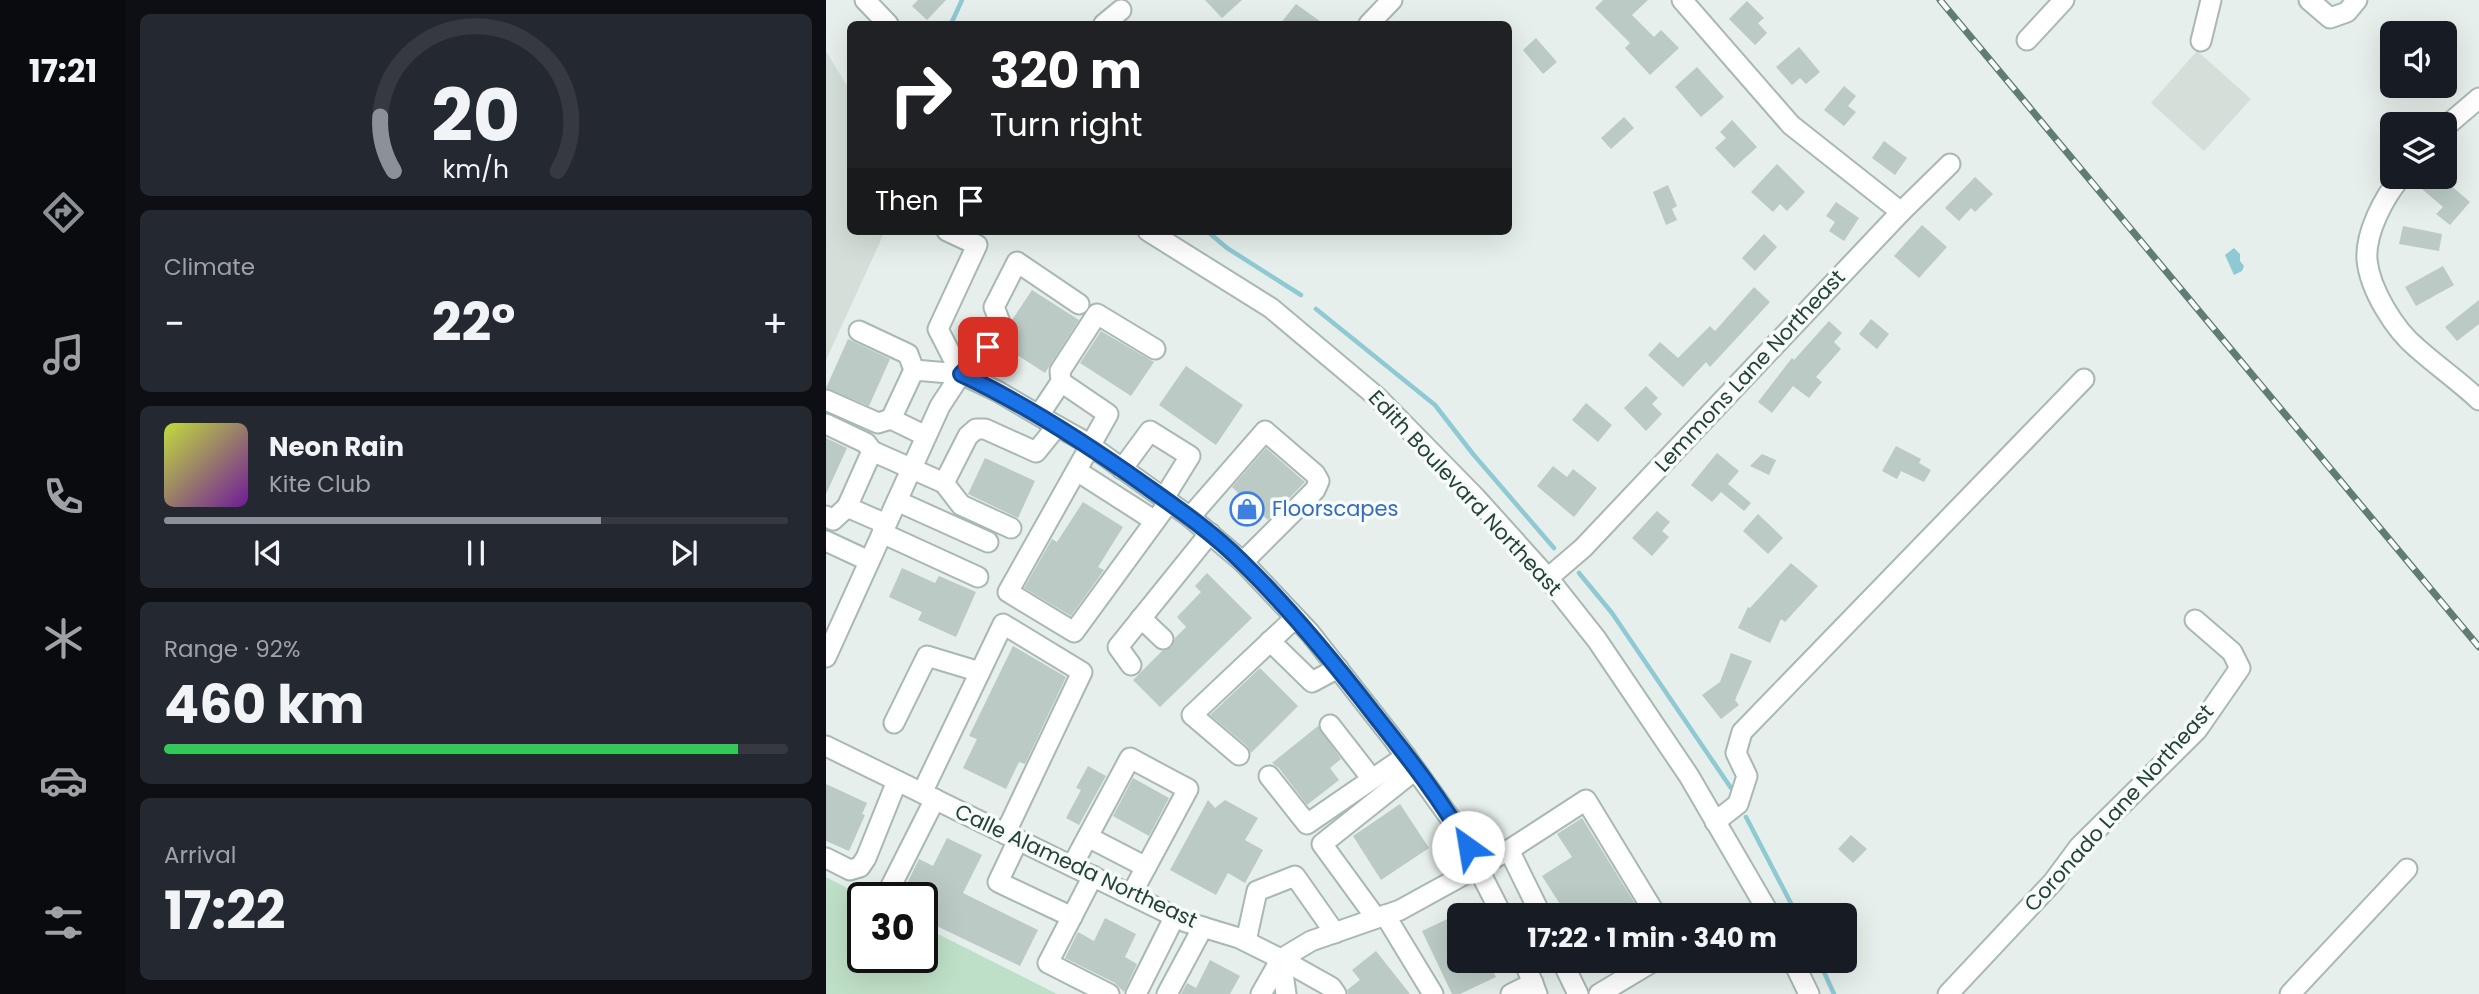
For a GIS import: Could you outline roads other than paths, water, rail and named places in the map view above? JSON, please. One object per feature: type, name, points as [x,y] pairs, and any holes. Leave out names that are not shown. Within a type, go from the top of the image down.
[{"type":"street","points":[[865,0],[885,21]]},
{"type":"street","points":[[1372,21],[1392,0]]},
{"type":"street","points":[[1682,0],[1791,125],[1900,212]]},
{"type":"street","points":[[2027,40],[2064,0]]},
{"type":"street","points":[[2201,41],[2211,0]]},
{"type":"street","points":[[2309,0],[2330,18],[2347,12],[2357,0]]},
{"type":"street","points":[[1107,21],[1121,9]]},
{"type":"street","points":[[2457,117],[2479,98]]},
{"type":"street","name":"Lemmons Lane Northeast","points":[[1548,578],[1583,548],[1900,212],[1950,163]]},
{"type":"street","points":[[2391,189],[2373,223],[2367,259],[2372,279],[2388,316],[2414,347],[2479,400]]},
{"type":"street","points":[[956,235],[977,245],[938,329],[961,374]]},
{"type":"street","name":"Edith Boulevard Northeast","points":[[1175,238],[1271,308],[1377,397],[1476,498],[1548,578],[1597,640],[1646,710],[1763,903]]},
{"type":"street","points":[[826,657],[832,629],[869,561],[940,407],[961,374],[988,347],[1001,325],[993,307],[1017,262],[1079,304]]},
{"type":"street","points":[[1039,415],[1061,382],[1060,371],[1097,314],[1155,349]]},
{"type":"street","points":[[859,331],[908,354],[914,370],[891,419]]},
{"type":"street","points":[[914,370],[961,374],[1039,415],[1122,468],[1210,533],[1243,562],[1338,668],[1411,763],[1458,829],[1496,903]]},
{"type":"street","points":[[1715,822],[1738,804],[1746,776],[1736,754],[1742,732],[2084,379]]},
{"type":"street","points":[[1061,382],[1108,414],[1008,592],[1074,632],[1155,521],[1190,456],[1150,431],[1122,468]]},
{"type":"street","points":[[826,400],[878,423],[891,419],[926,436]]},
{"type":"street","points":[[826,424],[866,443],[872,451],[944,483],[961,505],[1011,528]]},
{"type":"street","points":[[944,483],[968,436],[976,429],[985,429],[1036,452],[1057,426]]},
{"type":"street","points":[[1189,517],[1265,431],[1315,474],[1319,481],[1315,490],[1243,562]]},
{"type":"street","points":[[826,516],[833,520],[847,507],[872,451]]},
{"type":"street","points":[[1077,471],[1155,521]]},
{"type":"street","points":[[897,501],[988,542]]},
{"type":"street","points":[[847,507],[978,577]]},
{"type":"street","points":[[1131,665],[1118,647],[1210,533]]},
{"type":"street","points":[[826,541],[869,561]]},
{"type":"street","points":[[1141,618],[1163,639]]},
{"type":"street","points":[[1239,755],[1192,715],[1295,618]]},
{"type":"street","name":"Coronado Lane Northeast","points":[[1948,994],[2053,882],[2078,847],[2197,730],[2240,668],[2232,652],[2195,620]]},
{"type":"street","points":[[892,882],[980,672],[1003,624],[1082,672],[1012,837],[998,882],[1072,918]]},
{"type":"street","points":[[1270,641],[1312,682],[1338,668]]},
{"type":"street","points":[[894,723],[927,656],[980,672]]},
{"type":"street","points":[[1330,725],[1373,779]]},
{"type":"street","name":"Calle Alameda Northeast","points":[[826,746],[1175,916],[1246,941],[1331,987],[1336,994]]},
{"type":"street","points":[[1072,866],[1130,758],[1188,789],[1131,895]]},
{"type":"street","points":[[1269,776],[1307,824],[1373,779],[1411,763]]},
{"type":"street","points":[[1411,763],[1322,844],[1381,917],[1433,994]]},
{"type":"street","points":[[826,858],[850,870],[860,867],[897,781]]},
{"type":"street","points":[[1261,994],[1281,959],[1311,941],[1399,910],[1509,850],[1586,800],[1649,903]]},
{"type":"street","points":[[1088,837],[1146,867]]},
{"type":"street","points":[[1509,850],[1535,903]]},
{"type":"street","points":[[2290,994],[2407,869]]},
{"type":"street","points":[[1093,876],[1048,963],[1109,994]]},
{"type":"street","points":[[1246,941],[1257,891],[1295,876],[1335,933]]},
{"type":"street","points":[[1136,994],[1175,916]]},
{"type":"street","points":[[1167,994],[1203,927]]},
{"type":"street","points":[[1281,959],[1286,994]]},
{"type":"street","points":[[1568,973],[1578,994]]},
{"type":"street","points":[[1600,994],[1634,973]]},
{"type":"street","points":[[1798,973],[1808,994]]},
{"type":"street","points":[[1511,994],[1535,988]]},
{"type":"water","points":[[2234,248],[2240,254],[2240,261],[2244,266],[2242,271],[2234,275],[2225,255]]},
{"type":"waterway","points":[[952,21],[962,0]]},
{"type":"waterway","points":[[1212,235],[1227,248],[1301,295]]},
{"type":"waterway","points":[[1316,309],[1435,405],[1473,454],[1554,548]]},
{"type":"waterway","points":[[1579,573],[1612,613],[1731,788]]},
{"type":"waterway","points":[[1746,817],[1791,903]]},
{"type":"waterway","points":[[1824,973],[1834,994]]},
{"type":"railway","points":[[1940,0],[2479,647]]},
{"type":"place","name":"Floorscapes","points":[[1247,509]]}]
